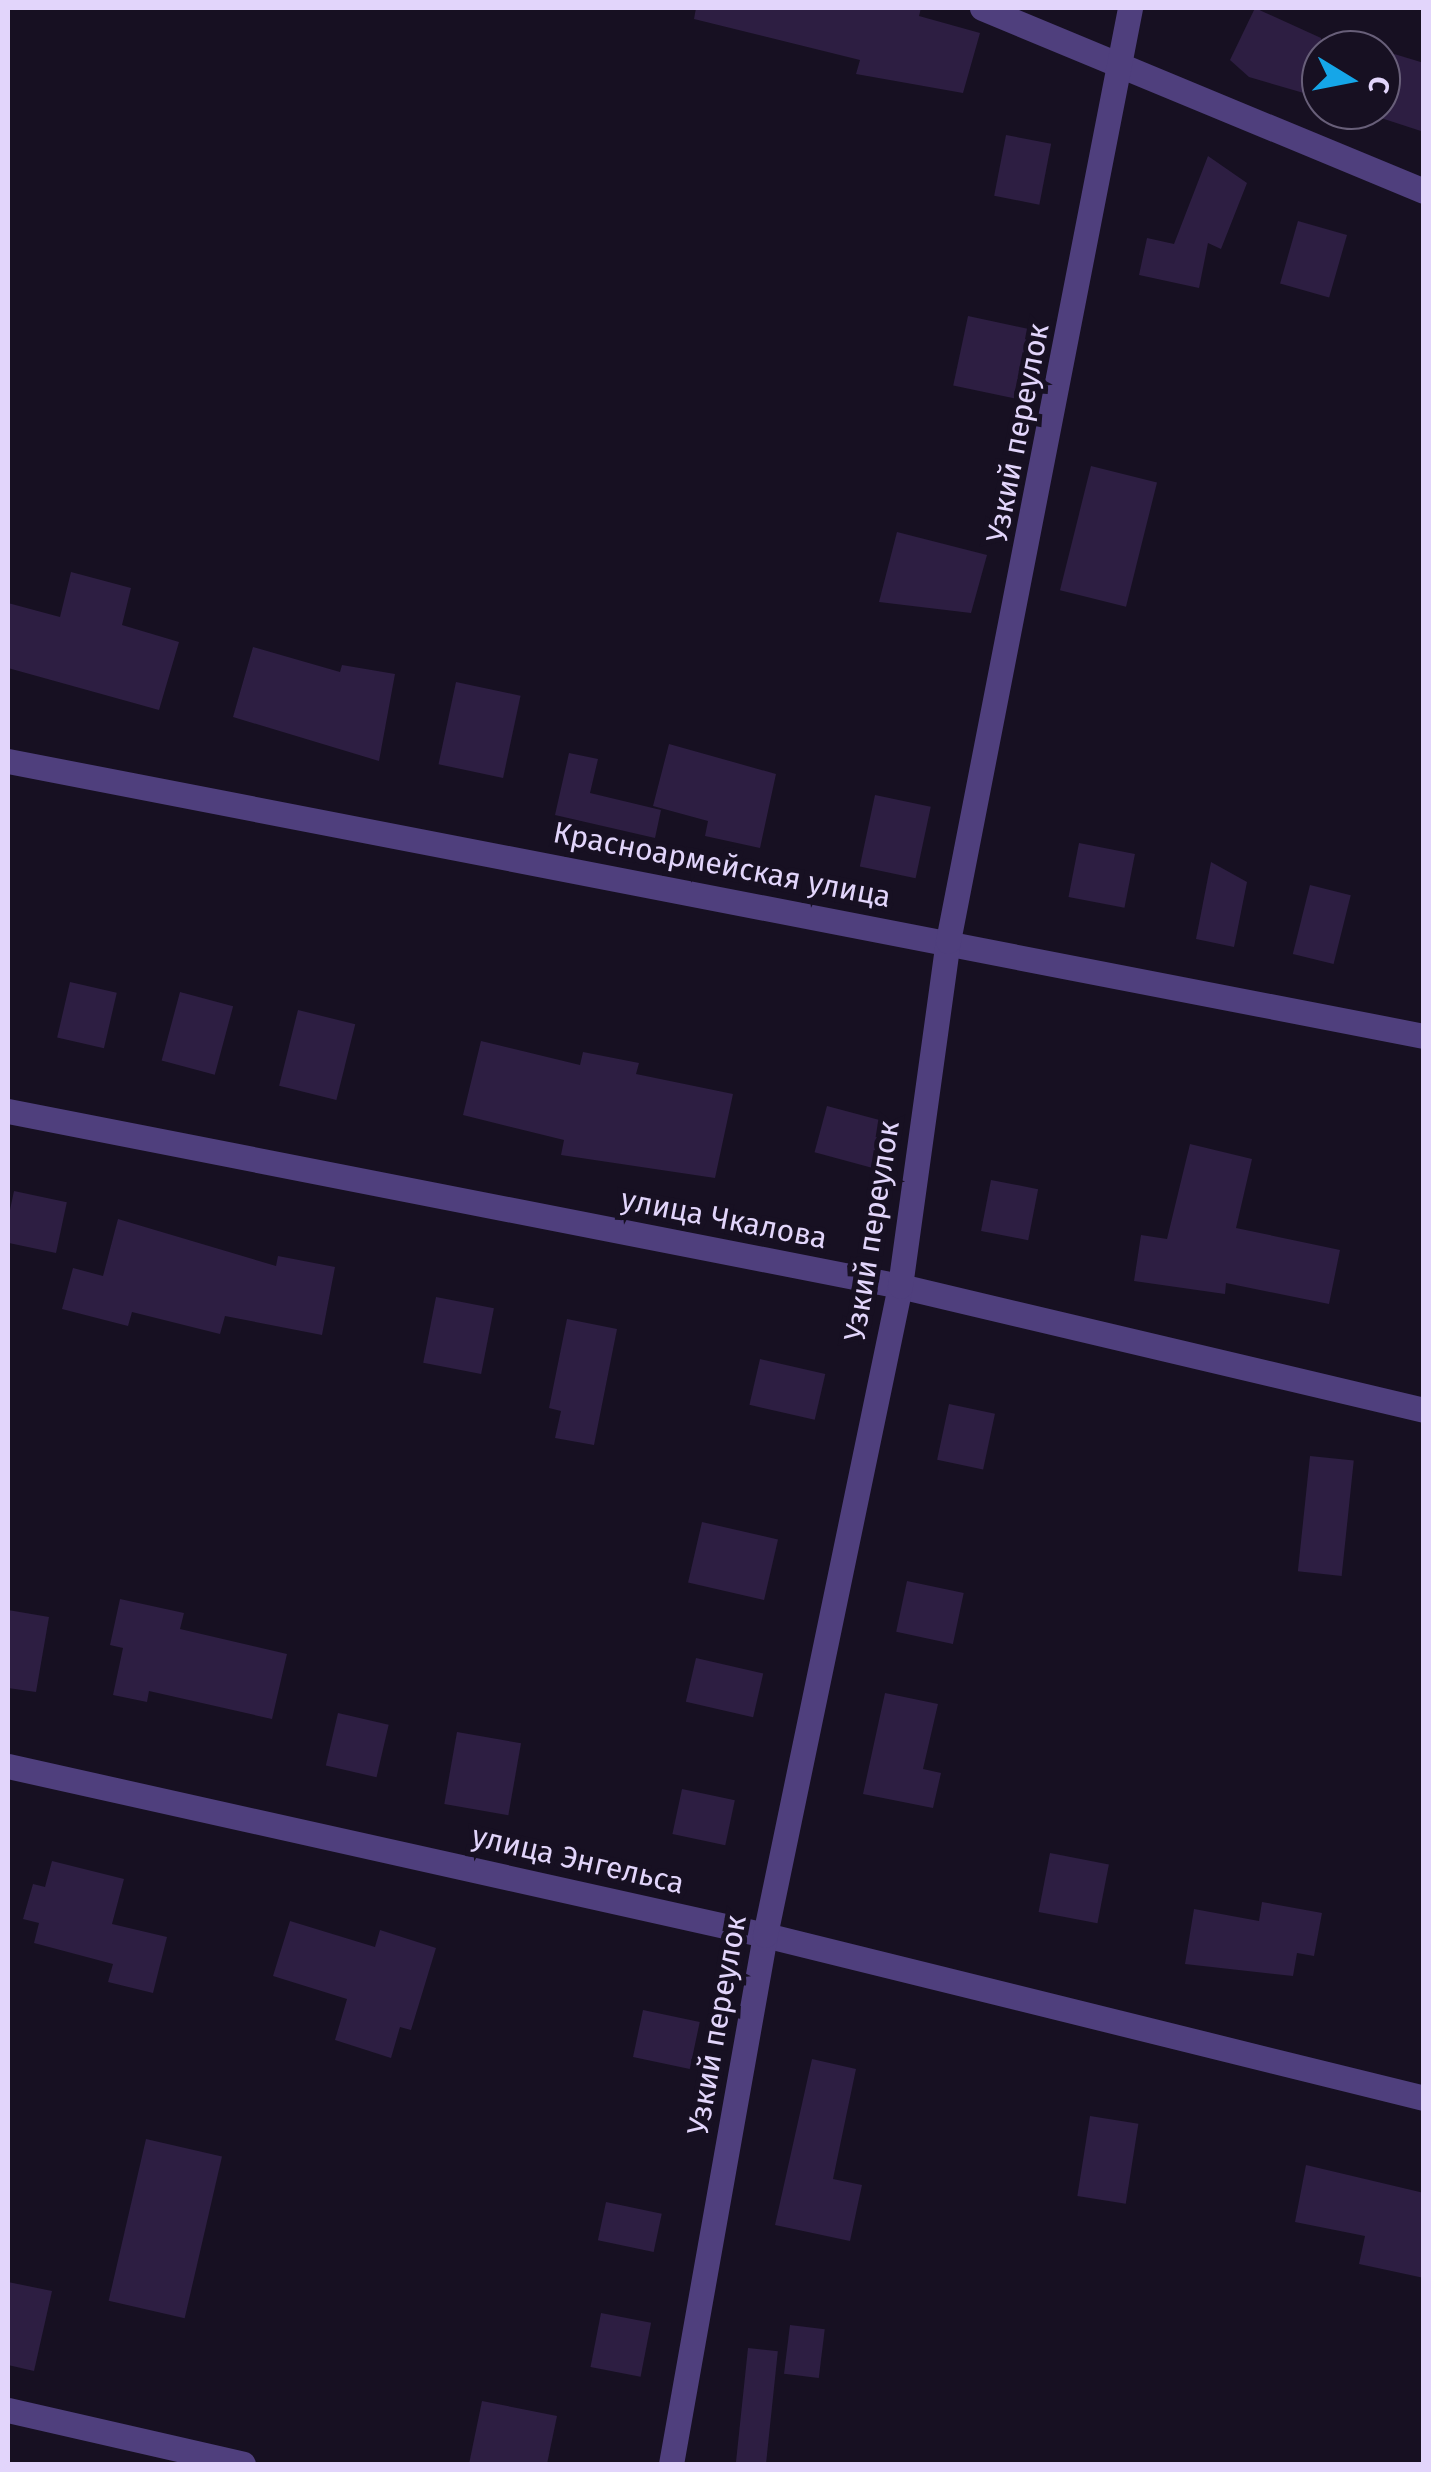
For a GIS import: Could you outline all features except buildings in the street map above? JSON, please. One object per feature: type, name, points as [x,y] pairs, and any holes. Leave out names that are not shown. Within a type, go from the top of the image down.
[{"type":"street","points":[[982,8],[1126,62],[1424,191]]},
{"type":"street","name":"Узкий переулок","points":[[671,2464],[765,1935],[900,1286],[948,941],[1126,62],[1130,8]]},
{"type":"street","name":"Красноармейская улица","points":[[8,761],[1424,1036]]},
{"type":"street","name":"улица Чкалова","points":[[8,1111],[900,1286],[1424,1410]]},
{"type":"street","name":"улица Энгельса","points":[[8,1766],[765,1935],[1424,2098]]},
{"type":"street","points":[[8,2410],[243,2464]]}]
